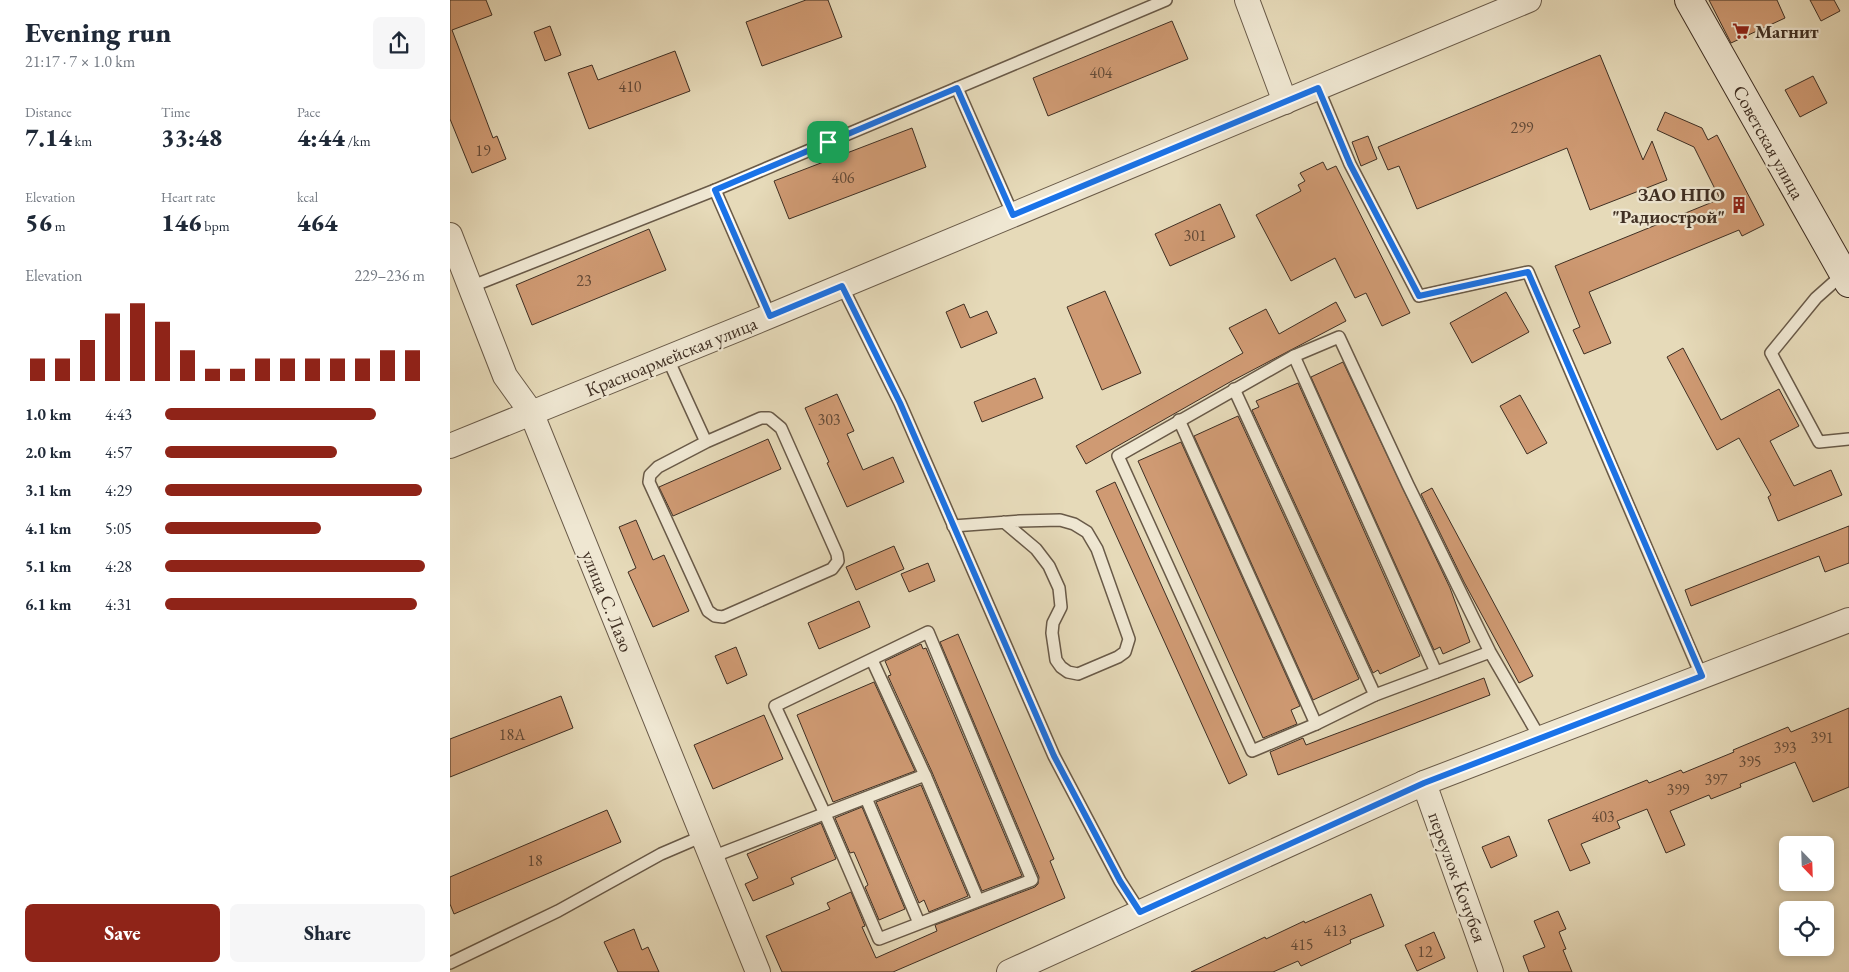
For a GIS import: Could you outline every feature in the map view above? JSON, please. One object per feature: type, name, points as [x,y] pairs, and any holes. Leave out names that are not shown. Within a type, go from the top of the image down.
[{"type":"street","points":[[1247,0],[1285,102]]},
{"type":"street","name":"Красноармейская улица","points":[[450,446],[770,316],[1529,0]]},
{"type":"street","name":"Советская улица","points":[[1689,0],[1847,276]]},
{"type":"street","name":"улица С. Лазо","points":[[450,235],[506,376],[531,412],[758,972]]},
{"type":"street","points":[[1009,972],[1424,783],[1849,620]]},
{"type":"street","name":"переулок Кочубея","points":[[1424,783],[1491,972]]},
{"type":"lane","points":[[470,287],[715,190],[1166,0]]},
{"type":"lane","points":[[957,88],[1013,215]]},
{"type":"lane","points":[[1318,88],[1350,164],[1419,296],[1528,272],[1702,676]]},
{"type":"lane","points":[[715,190],[770,316]]},
{"type":"lane","points":[[1847,276],[1816,298],[1771,353],[1819,442],[1849,439]]},
{"type":"lane","points":[[842,286],[900,403],[1054,756],[1120,881],[1140,912]]},
{"type":"lane","points":[[1490,652],[1375,695],[1316,724],[1252,751],[1118,456],[1294,356],[1340,337],[1490,652],[1540,738]]},
{"type":"lane","points":[[1294,356],[1436,672]]},
{"type":"lane","points":[[667,357],[706,442]]},
{"type":"lane","points":[[1234,389],[1375,695]]},
{"type":"lane","points":[[761,418],[769,418],[781,428],[837,554],[838,561],[832,569],[723,618],[715,616],[708,611],[650,482],[650,475],[658,467],[706,442],[761,418]]},
{"type":"lane","points":[[1179,420],[1316,724]]},
{"type":"lane","points":[[953,526],[1004,522],[1060,520],[1074,524],[1087,532],[1098,549],[1129,639],[1125,652],[1118,657],[1078,674],[1068,672],[1061,667],[1056,660],[1052,633],[1053,623],[1061,607],[1059,588],[1049,566],[1036,549],[1004,522]]},
{"type":"lane","points":[[928,632],[1032,880],[879,939],[825,814],[775,706],[872,660],[928,632]]},
{"type":"lane","points":[[872,660],[925,775],[978,900]]},
{"type":"lane","points":[[450,963],[558,910],[662,854],[708,847],[825,814],[925,775]]},
{"type":"lane","points":[[866,798],[919,923]]},
{"type":"building","points":[[450,0],[486,0],[492,15],[452,30],[493,138],[497,136],[506,159],[472,173],[450,119]]},
{"type":"building","points":[[806,0],[828,0],[842,37],[762,66],[746,22]]},
{"type":"building","name":"Магнит","points":[[1709,0],[1777,0],[1785,18],[1731,43]]},
{"type":"building","points":[[1810,0],[1834,0],[1840,11],[1821,21]]},
{"type":"building","points":[[1172,21],[1188,59],[1048,116],[1033,78]]},
{"type":"building","points":[[550,26],[561,55],[545,61],[534,32]]},
{"type":"building","points":[[675,51],[690,91],[589,129],[568,73],[592,65],[598,80]]},
{"type":"building","points":[[1600,55],[1643,160],[1652,141],[1667,180],[1590,210],[1567,148],[1417,209],[1399,166],[1388,170],[1378,147]]},
{"type":"building","points":[[1813,76],[1827,103],[1800,117],[1785,90]]},
{"type":"building","points":[[1665,112],[1702,128],[1708,140],[1717,135],[1764,225],[1742,236],[1739,230],[1589,292],[1611,343],[1584,354],[1573,330],[1580,327],[1555,266],[1720,199],[1694,147],[1657,130]]},
{"type":"building","points":[[912,128],[926,167],[789,219],[774,181]]},
{"type":"building","points":[[1368,136],[1377,159],[1361,166],[1352,142]]},
{"type":"building","points":[[1323,162],[1327,170],[1336,166],[1410,313],[1382,326],[1366,293],[1355,298],[1335,258],[1291,281],[1256,215],[1301,191],[1298,185],[1305,181],[1300,173]]},
{"type":"building","points":[[1220,204],[1235,237],[1170,266],[1155,234]]},
{"type":"building","points":[[649,229],[666,270],[532,325],[516,285]]},
{"type":"building","points":[[1105,291],[1141,373],[1102,390],[1067,307]]},
{"type":"building","points":[[1506,292],[1529,332],[1472,363],[1450,323]]},
{"type":"building","points":[[1336,302],[1346,321],[1230,382],[1086,464],[1076,446],[1243,353],[1229,328],[1266,309],[1279,334]]},
{"type":"building","points":[[964,304],[970,318],[987,311],[997,333],[961,348],[946,312]]},
{"type":"building","points":[[1683,348],[1721,420],[1779,389],[1799,426],[1770,441],[1794,486],[1831,470],[1842,495],[1778,521],[1768,497],[1771,495],[1739,438],[1717,450],[1667,357]]},
{"type":"building","points":[[1343,362],[1450,588],[1470,642],[1443,654],[1440,647],[1434,650],[1311,377]]},
{"type":"building","points":[[1035,378],[1043,398],[982,422],[974,402]]},
{"type":"building","points":[[1298,383],[1420,656],[1380,674],[1378,670],[1373,673],[1252,410],[1259,407],[1256,401]]},
{"type":"building","points":[[837,394],[854,431],[847,434],[863,470],[893,457],[904,482],[847,507],[805,408]]},
{"type":"building","points":[[1520,395],[1547,443],[1527,454],[1500,406]]},
{"type":"building","points":[[1238,416],[1359,679],[1313,700],[1194,436]]},
{"type":"building","points":[[768,439],[781,469],[673,516],[659,487]]},
{"type":"building","points":[[1181,442],[1300,706],[1291,710],[1297,724],[1263,738],[1138,461]]},
{"type":"building","points":[[1115,482],[1247,775],[1229,784],[1096,491]]},
{"type":"building","points":[[1432,488],[1533,676],[1519,683],[1464,582],[1421,494]]},
{"type":"building","points":[[636,520],[653,560],[664,555],[689,611],[653,627],[628,572],[636,568],[619,527]]},
{"type":"building","points":[[1849,526],[1849,563],[1825,572],[1819,556],[1691,606],[1685,590]]},
{"type":"building","points":[[894,546],[904,569],[856,590],[846,567]]},
{"type":"building","points":[[928,563],[935,581],[909,592],[901,574]]},
{"type":"building","points":[[859,601],[870,627],[819,649],[808,623]]},
{"type":"building","points":[[958,634],[1054,859],[1050,861],[1065,898],[893,972],[782,972],[766,936],[830,909],[827,903],[851,892],[865,926],[862,927],[876,958],[937,931],[935,925],[1035,887],[1038,884],[1039,877],[940,642]]},
{"type":"building","points":[[921,644],[923,649],[926,648],[1022,876],[982,891],[932,772],[888,676],[891,675],[885,661]]},
{"type":"building","points":[[736,647],[747,675],[727,684],[715,656]]},
{"type":"building","points":[[1484,678],[1490,695],[1278,775],[1270,752],[1303,738],[1306,745]]},
{"type":"building","points":[[874,682],[915,771],[833,802],[797,715]]},
{"type":"building","points":[[561,696],[573,728],[450,777],[450,739]]},
{"type":"building","points":[[1849,708],[1849,787],[1813,802],[1795,762],[1740,784],[1741,787],[1711,799],[1709,795],[1670,811],[1685,845],[1666,853],[1647,809],[1617,821],[1620,828],[1581,844],[1590,863],[1570,871],[1548,820],[1647,780],[1649,783],[1681,770],[1683,773],[1788,727],[1791,732]]},
{"type":"building","points":[[764,715],[783,759],[713,789],[694,745]]},
{"type":"building","points":[[921,785],[968,896],[929,912],[924,900],[919,903],[876,802]]},
{"type":"building","points":[[862,807],[905,909],[879,920],[865,887],[868,885],[854,852],[850,853],[835,818]]},
{"type":"building","points":[[607,810],[621,842],[454,914],[450,904],[450,877]]},
{"type":"building","points":[[821,823],[836,859],[791,878],[794,884],[753,901],[745,884],[758,878],[747,854]]},
{"type":"building","points":[[1509,836],[1517,856],[1491,868],[1482,847]]},
{"type":"building","points":[[1371,894],[1384,926],[1350,940],[1351,943],[1301,966],[1298,961],[1273,972],[1191,972],[1265,937],[1266,939],[1304,921],[1305,923]]},
{"type":"building","points":[[1558,911],[1566,929],[1559,932],[1566,949],[1563,950],[1572,972],[1529,972],[1523,956],[1545,947],[1534,921]]},
{"type":"building","points":[[634,929],[642,950],[648,947],[659,972],[618,972],[604,942]]},
{"type":"building","points":[[1434,932],[1445,958],[1417,971],[1405,945]]},
{"type":"place","name":"Магнит","points":[[1741,31]]},
{"type":"place","name":"ЗАО НПО \"Радиострой\"","points":[[1739,205]]},
{"type":"route","points":[[957,88],[1013,215],[1318,88],[1350,164],[1419,296],[1528,272],[1702,676],[1424,783],[1140,912],[1120,881],[1054,756],[900,403],[842,286],[770,316],[715,190],[828,142],[957,88]]}]
